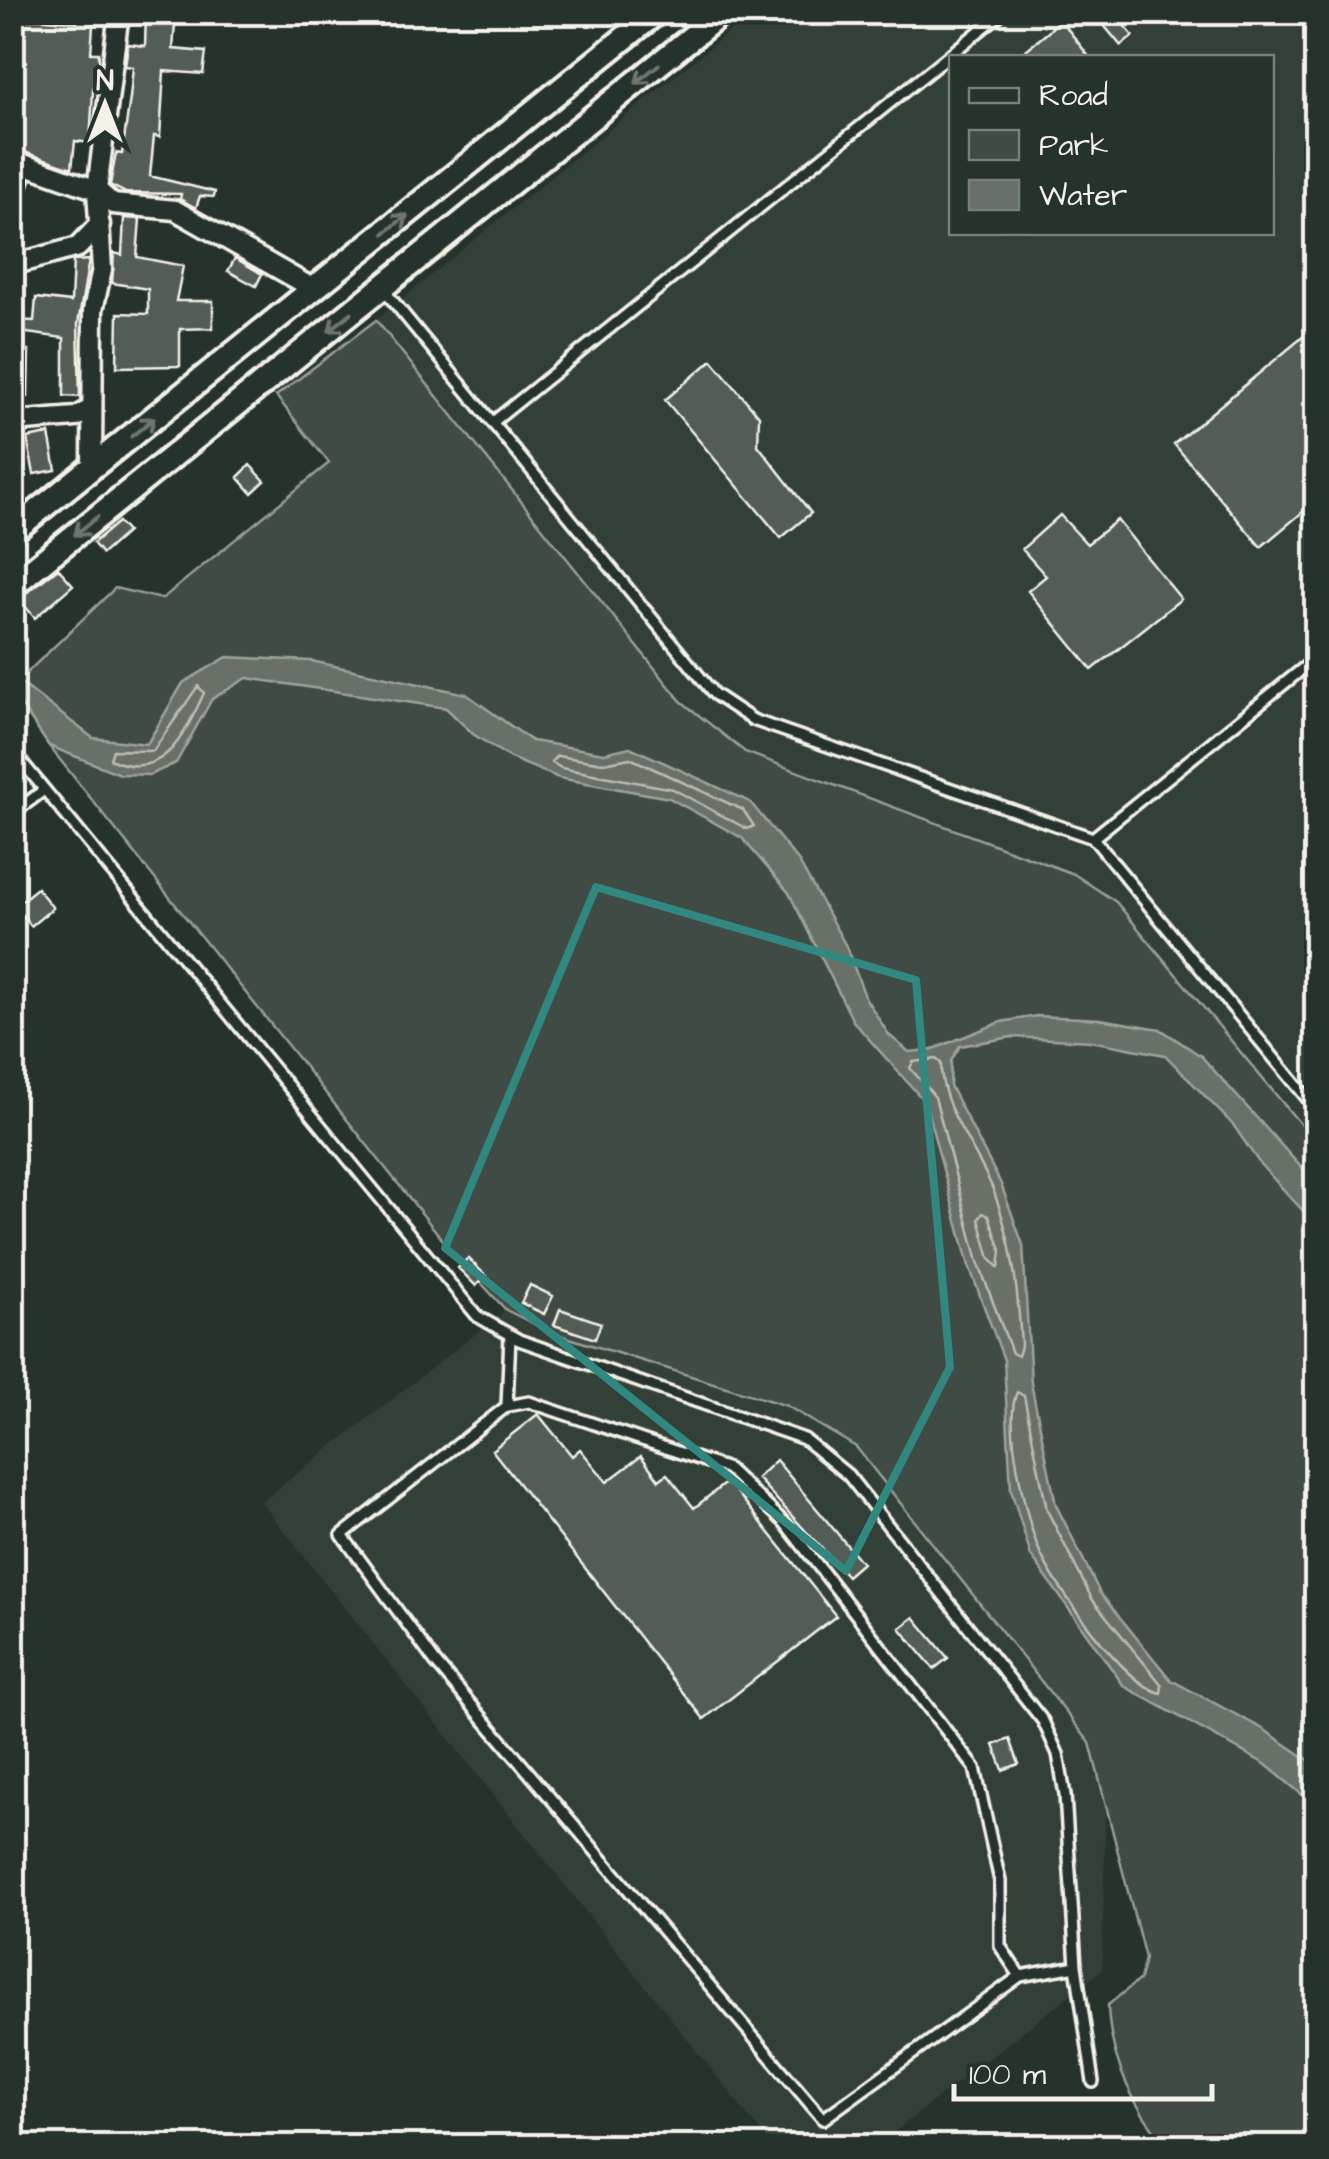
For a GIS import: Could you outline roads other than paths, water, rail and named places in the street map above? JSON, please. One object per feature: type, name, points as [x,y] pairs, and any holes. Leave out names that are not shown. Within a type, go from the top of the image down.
[{"type":"street","points":[[118,500],[92,468],[91,409],[93,310],[102,269],[96,190],[119,12]]},
{"type":"street","points":[[12,532],[22,514],[92,468],[657,12]]},
{"type":"street","points":[[12,586],[722,12]]},
{"type":"street","points":[[12,160],[96,190],[113,204],[175,210],[314,289]]},
{"type":"street","points":[[12,264],[78,247],[100,224]]},
{"type":"street","points":[[356,256],[383,288]]},
{"type":"street","points":[[12,422],[76,417],[91,409]]},
{"type":"lane","points":[[492,422],[1002,12]]},
{"type":"lane","points":[[383,288],[714,694],[753,720],[1092,838],[1316,1108]]},
{"type":"lane","points":[[1092,838],[1316,658]]},
{"type":"lane","points":[[12,750],[476,1316],[510,1335],[804,1439],[848,1475],[1043,1721],[1058,1754],[1065,1795],[1076,1966],[1093,2082]]},
{"type":"lane","points":[[12,814],[44,790]]},
{"type":"lane","points":[[507,1406],[510,1335]]},
{"type":"lane","points":[[1020,1976],[1000,1946],[1000,1881],[975,1768],[784,1522],[728,1469],[529,1402],[507,1406],[342,1536],[435,1662],[823,2119],[1020,1976],[1076,1966]]},
{"type":"water","points":[[227,657],[311,661],[466,694],[532,741],[604,753],[630,747],[750,802],[799,862],[846,946],[866,999],[889,1035],[909,1052],[931,1050],[1001,1022],[1037,1016],[1100,1019],[1160,1029],[1201,1056],[1308,1175],[1316,1188],[1316,1225],[1260,1164],[1234,1126],[1165,1055],[1091,1041],[1012,1037],[960,1046],[951,1061],[950,1086],[1001,1184],[1023,1245],[1031,1383],[1056,1505],[1100,1593],[1171,1680],[1263,1729],[1316,1765],[1316,1806],[1265,1764],[1124,1686],[1031,1556],[1011,1490],[1004,1360],[969,1266],[925,1102],[853,1021],[789,893],[742,838],[669,798],[559,778],[510,758],[473,734],[446,708],[247,678],[212,699],[176,763],[150,775],[120,774],[49,746],[13,693],[18,681],[93,738],[147,744],[183,683]]}]
